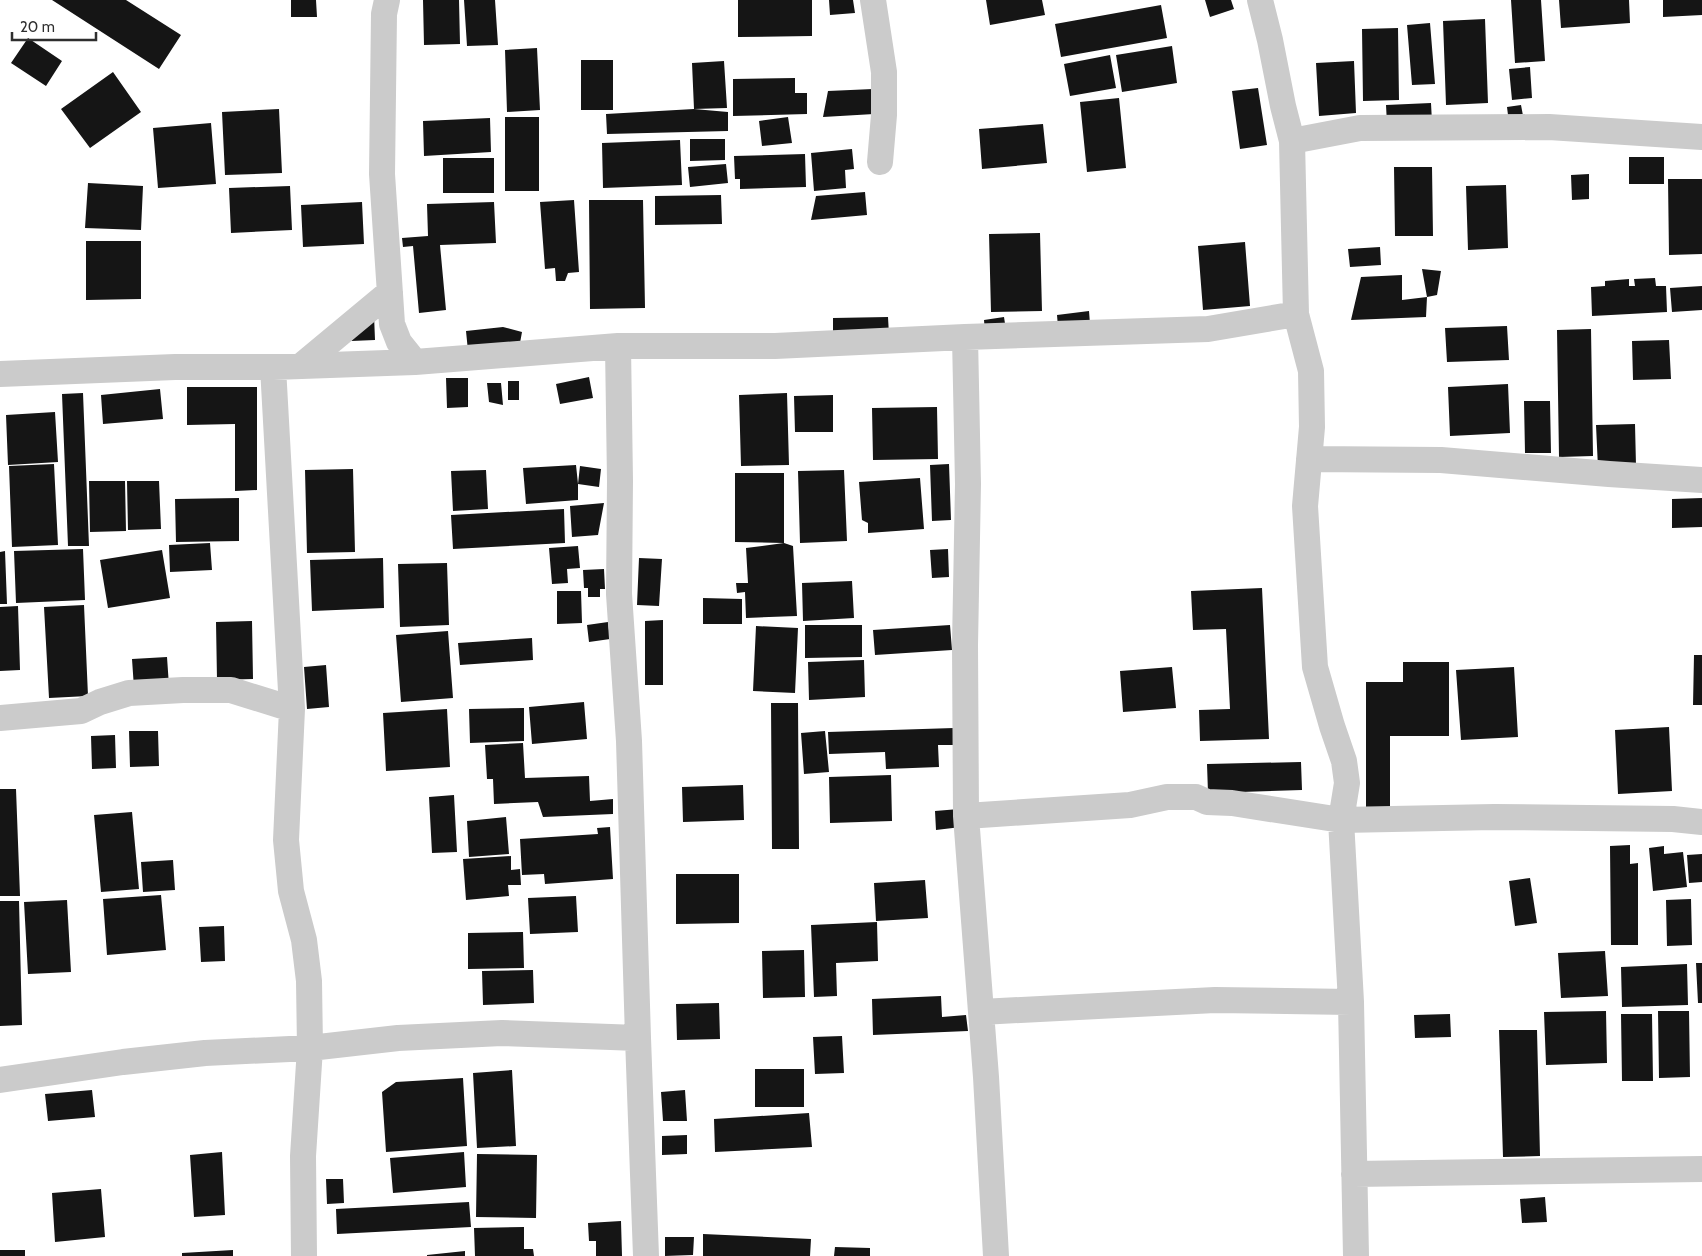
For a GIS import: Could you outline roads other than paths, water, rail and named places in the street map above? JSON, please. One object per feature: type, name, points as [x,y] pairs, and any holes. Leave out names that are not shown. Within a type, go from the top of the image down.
[{"type":"street","points":[[387,0],[384,14],[382,174],[392,324],[399,342],[415,362]]},
{"type":"street","points":[[873,0],[884,72],[884,115],[880,162]]},
{"type":"street","points":[[1260,0],[1292,142],[1296,314],[1311,371],[1312,428],[1305,506],[1315,667],[1344,761],[1346,783],[1341,820],[1351,1002],[1356,1256]]},
{"type":"street","points":[[1292,142],[1360,128],[1549,127],[1702,137]]},
{"type":"street","points":[[301,366],[390,292]]},
{"type":"street","points":[[0,374],[175,367],[273,367],[415,362],[618,346],[775,346],[965,337],[1208,330],[1296,314]]},
{"type":"street","points":[[965,337],[968,484],[966,816],[981,1012],[996,1256]]},
{"type":"street","points":[[618,346],[619,594],[629,741],[646,1256]]},
{"type":"street","points":[[273,367],[292,709],[286,840],[291,891],[305,948],[309,981],[310,1048],[303,1156],[304,1256]]},
{"type":"street","points":[[1309,459],[1441,460],[1702,480]]},
{"type":"street","points":[[0,718],[81,711],[100,702],[129,693],[183,690],[231,690],[292,709]]},
{"type":"street","points":[[966,816],[1130,805],[1167,797],[1196,797],[1207,802],[1232,803],[1341,820],[1504,817],[1673,819],[1702,822]]},
{"type":"street","points":[[981,1012],[1215,1000],[1351,1002]]},
{"type":"street","points":[[0,1080],[123,1062],[205,1053],[310,1048],[398,1038],[502,1033],[638,1038]]},
{"type":"street","points":[[1354,1174],[1702,1169]]}]
